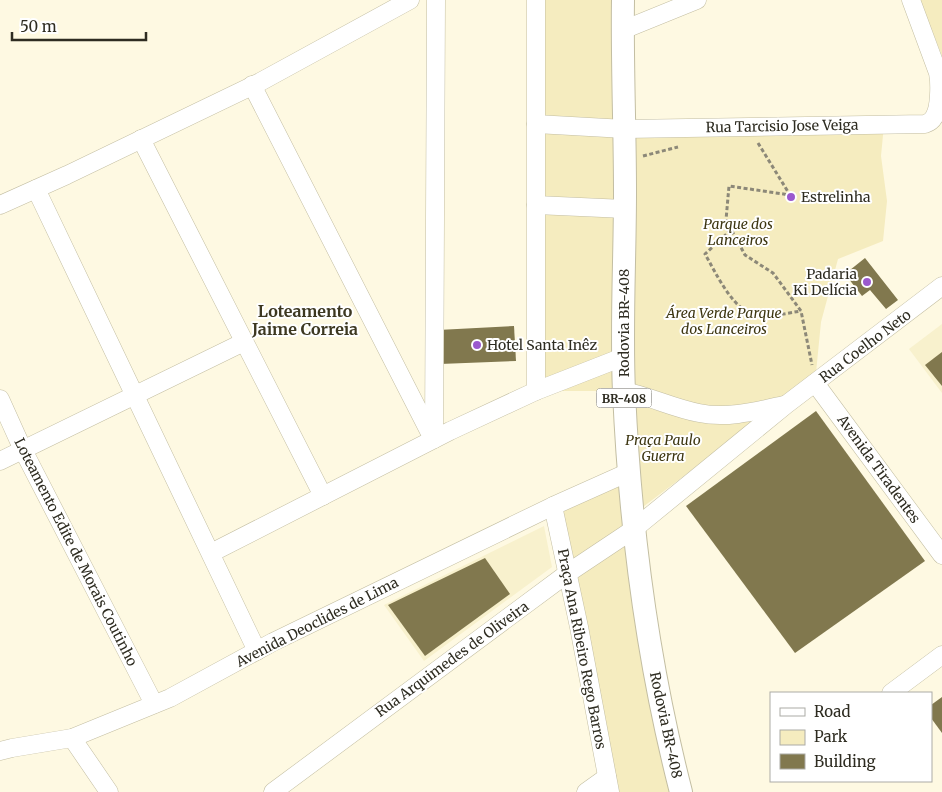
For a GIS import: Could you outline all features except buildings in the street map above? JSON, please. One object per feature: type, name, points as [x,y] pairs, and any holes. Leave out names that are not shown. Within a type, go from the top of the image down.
[{"type":"main road","name":"Rodovia BR-408","points":[[623,0],[625,129],[623,357],[628,472],[642,606],[667,740],[681,792]]},
{"type":"street","points":[[0,205],[252,86],[410,0]]},
{"type":"street","points":[[434,440],[436,0]]},
{"type":"street","points":[[536,0],[536,392]]},
{"type":"street","points":[[623,30],[697,0]]},
{"type":"street","name":"Rua Tarcisio Jose Veiga","points":[[536,124],[625,129],[924,124],[930,122],[935,116],[940,84],[938,73],[911,0]]},
{"type":"street","points":[[252,86],[434,440]]},
{"type":"street","points":[[140,139],[323,496]]},
{"type":"street","points":[[36,189],[258,651]]},
{"type":"street","points":[[536,205],[625,209]]},
{"type":"street","name":"Rua Coelho Neto","points":[[634,529],[787,404],[942,286]]},
{"type":"street","points":[[0,461],[244,342]]},
{"type":"street","points":[[211,553],[434,440],[536,392],[623,357]]},
{"type":"street","name":"Avenida Tiradentes","points":[[815,383],[942,555]]},
{"type":"street","name":"Rua Coelho Neto","points":[[624,391],[700,414],[748,413],[787,404]]},
{"type":"street","name":"Loteamento Edite de Morais Coutinho","points":[[0,399],[23,450],[154,704]]},
{"type":"street","name":"Avenida Deoclides de Lima","points":[[1,750],[72,738],[170,698],[258,651],[553,506],[628,472]]},
{"type":"street","name":"Praça Ana Ribeiro Rego Barros","points":[[553,506],[609,784]]},
{"type":"street","name":"Rua Arquimedes de Oliveira","points":[[273,792],[568,573],[634,529]]},
{"type":"street","points":[[891,692],[942,655]]},
{"type":"street","points":[[72,738],[109,792]]},
{"type":"street","points":[[586,792],[609,784]]},
{"type":"path","points":[[748,127],[790,195],[729,186],[726,220],[745,255],[773,273],[802,311],[815,383]]},
{"type":"path","points":[[641,157],[685,144]]},
{"type":"path","points":[[731,230],[705,254],[723,285],[740,307],[758,316],[802,311]]},
{"type":"shaded area","points":[[942,324],[942,393],[909,349]]},
{"type":"shaded area","points":[[544,526],[552,567],[424,661],[384,605]]},
{"type":"green space","name":"Parque dos Lanceiros","points":[[536,0],[623,0],[625,129],[884,125],[881,156],[887,201],[883,241],[838,259],[821,322],[815,383],[748,413],[624,391],[536,391]]},
{"type":"green space","points":[[920,0],[942,0],[942,56]]},
{"type":"green space","name":"Praça Paulo Guerra","points":[[626,404],[645,407],[696,422],[711,423],[767,413],[635,513]]},
{"type":"green space","points":[[628,472],[683,792],[610,792],[553,506]]},
{"type":"place","name":"Estrelinha","points":[[791,197]]},
{"type":"place","name":"Padaria Ki Delícia","points":[[867,282]]},
{"type":"place","name":"Hotel Santa Inêz","points":[[477,345]]},
{"type":"district","name":"Loteamento Jaime Correia","points":[[305,320]]},
{"type":"park label","name":"Área Verde Parque dos Lanceiros","points":[[724,322]]}]
